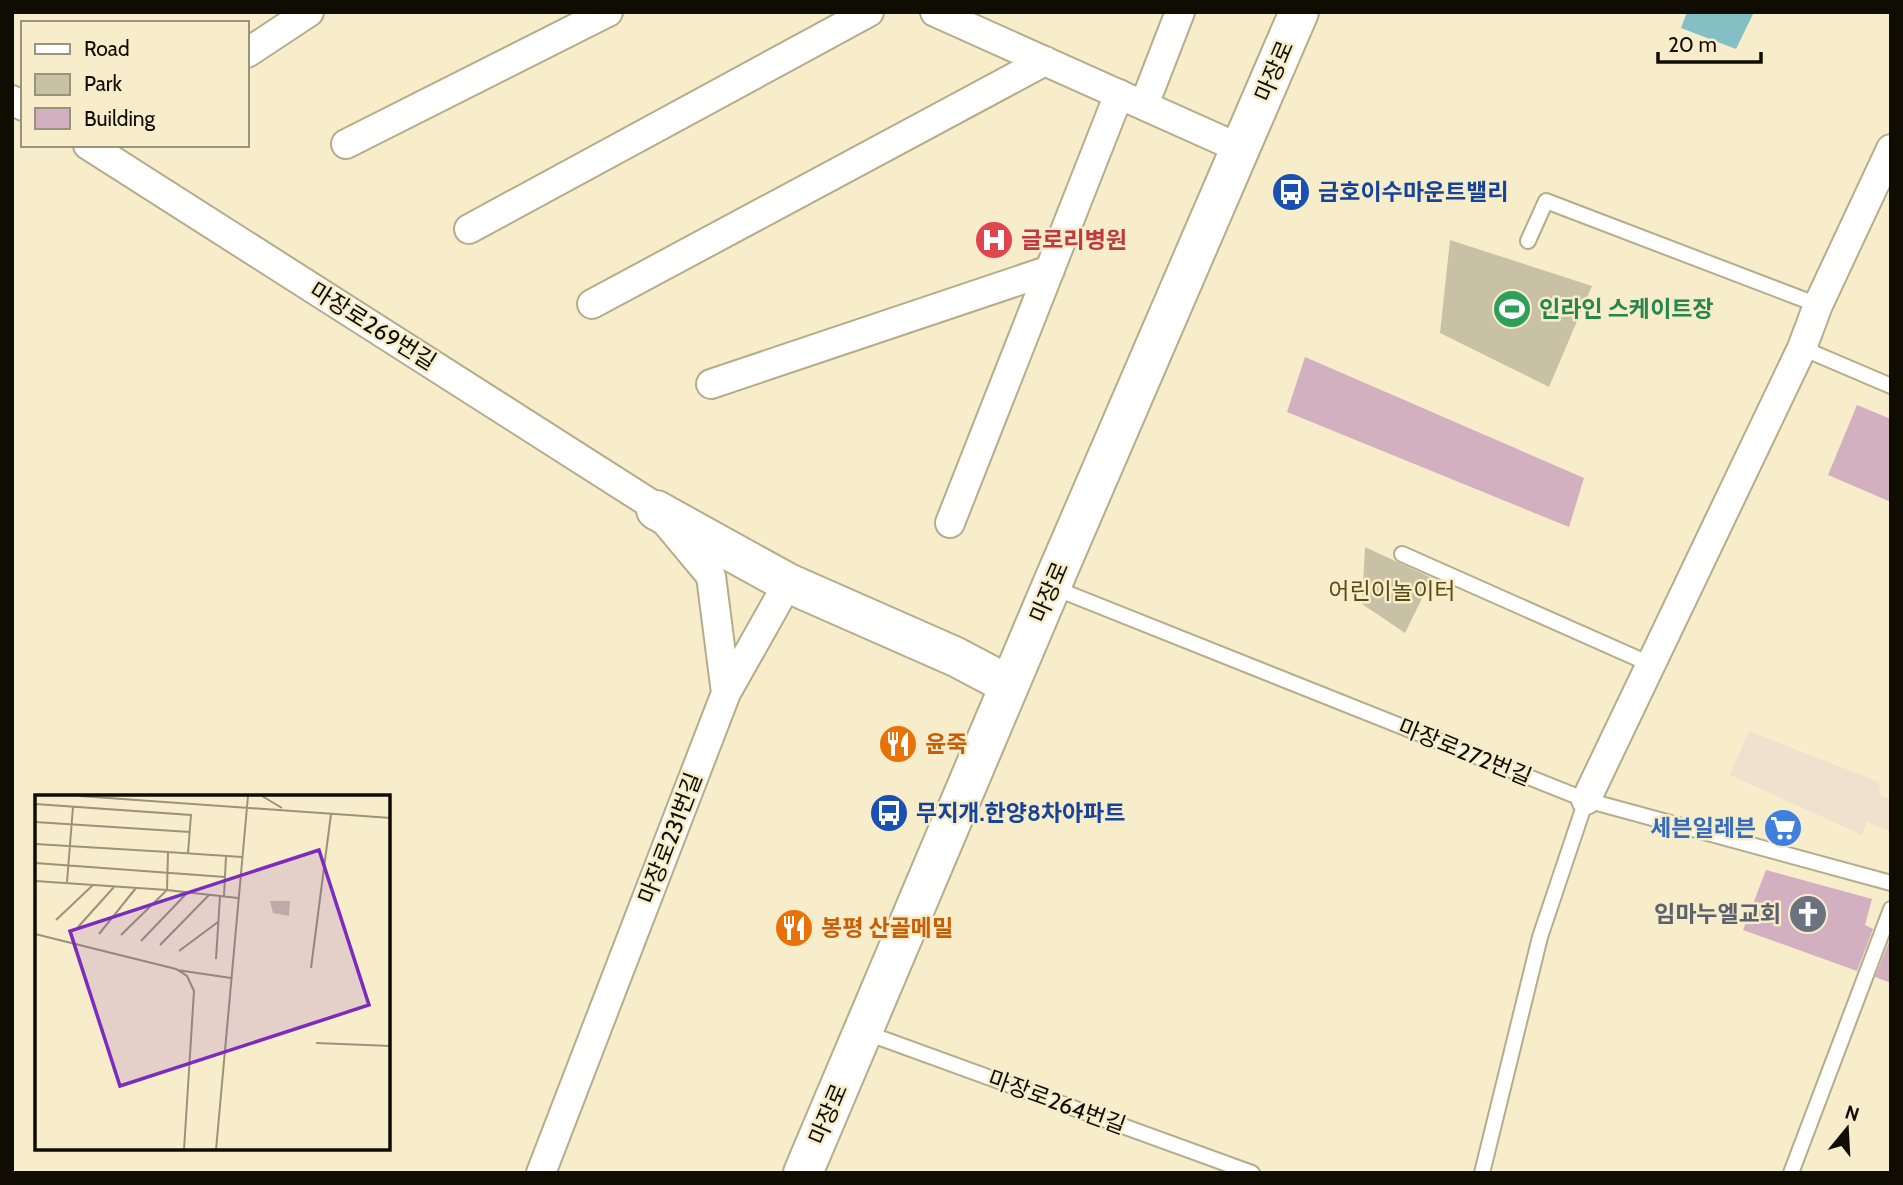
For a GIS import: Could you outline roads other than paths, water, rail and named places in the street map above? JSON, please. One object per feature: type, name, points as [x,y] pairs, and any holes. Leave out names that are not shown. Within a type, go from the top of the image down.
[{"type":"main road","name":"마장로","points":[[803,1173],[1009,685],[1299,12]]},
{"type":"main road","points":[[656,510],[788,583],[956,657],[1009,685]]},
{"type":"street","points":[[248,52],[309,12]]},
{"type":"street","points":[[346,144],[608,12]]},
{"type":"street","points":[[469,229],[869,12]]},
{"type":"street","points":[[935,12],[1241,149]]},
{"type":"street","points":[[1144,105],[1180,12]]},
{"type":"street","points":[[592,304],[1045,61]]},
{"type":"street","points":[[950,523],[1119,94]]},
{"type":"street","name":"마장로269번길","points":[[91,147],[520,418],[656,510]]},
{"type":"street","points":[[1586,800],[1802,348],[1818,305],[1891,149]]},
{"type":"street","points":[[711,384],[1050,270]]},
{"type":"street","name":"마장로231번길","points":[[541,1173],[726,692],[711,576],[656,510]]},
{"type":"street","points":[[726,692],[788,583]]},
{"type":"lane","points":[[1528,241],[1546,201],[1818,305]]},
{"type":"lane","points":[[1802,348],[1891,386]]},
{"type":"lane","points":[[1402,554],[1650,664]]},
{"type":"lane","name":"마장로272번길","points":[[1051,587],[1586,800],[1891,883]]},
{"type":"lane","points":[[1482,1173],[1541,937],[1586,800]]},
{"type":"lane","points":[[1791,1173],[1887,927],[1891,909]]},
{"type":"lane","name":"마장로264번길","points":[[863,1031],[1252,1173]]},
{"type":"water","points":[[1687,12],[1754,12],[1736,49],[1681,28]]},
{"type":"place","name":"금호이수마운트밸리","points":[[1291,192]]},
{"type":"place","name":"글로리병원","points":[[994,240]]},
{"type":"place","name":"인라인 스케이트장","points":[[1512,309]]},
{"type":"place","name":"윤죽","points":[[898,744]]},
{"type":"place","name":"무지개.한양8차아파트","points":[[889,813]]},
{"type":"place","name":"세븐일레븐","points":[[1783,828]]},
{"type":"place","name":"임마누엘교회","points":[[1808,914]]},
{"type":"place","name":"봉평 산골메밀","points":[[794,928]]},
{"type":"park label","name":"어린이놀이터","points":[[1392,591]]}]
